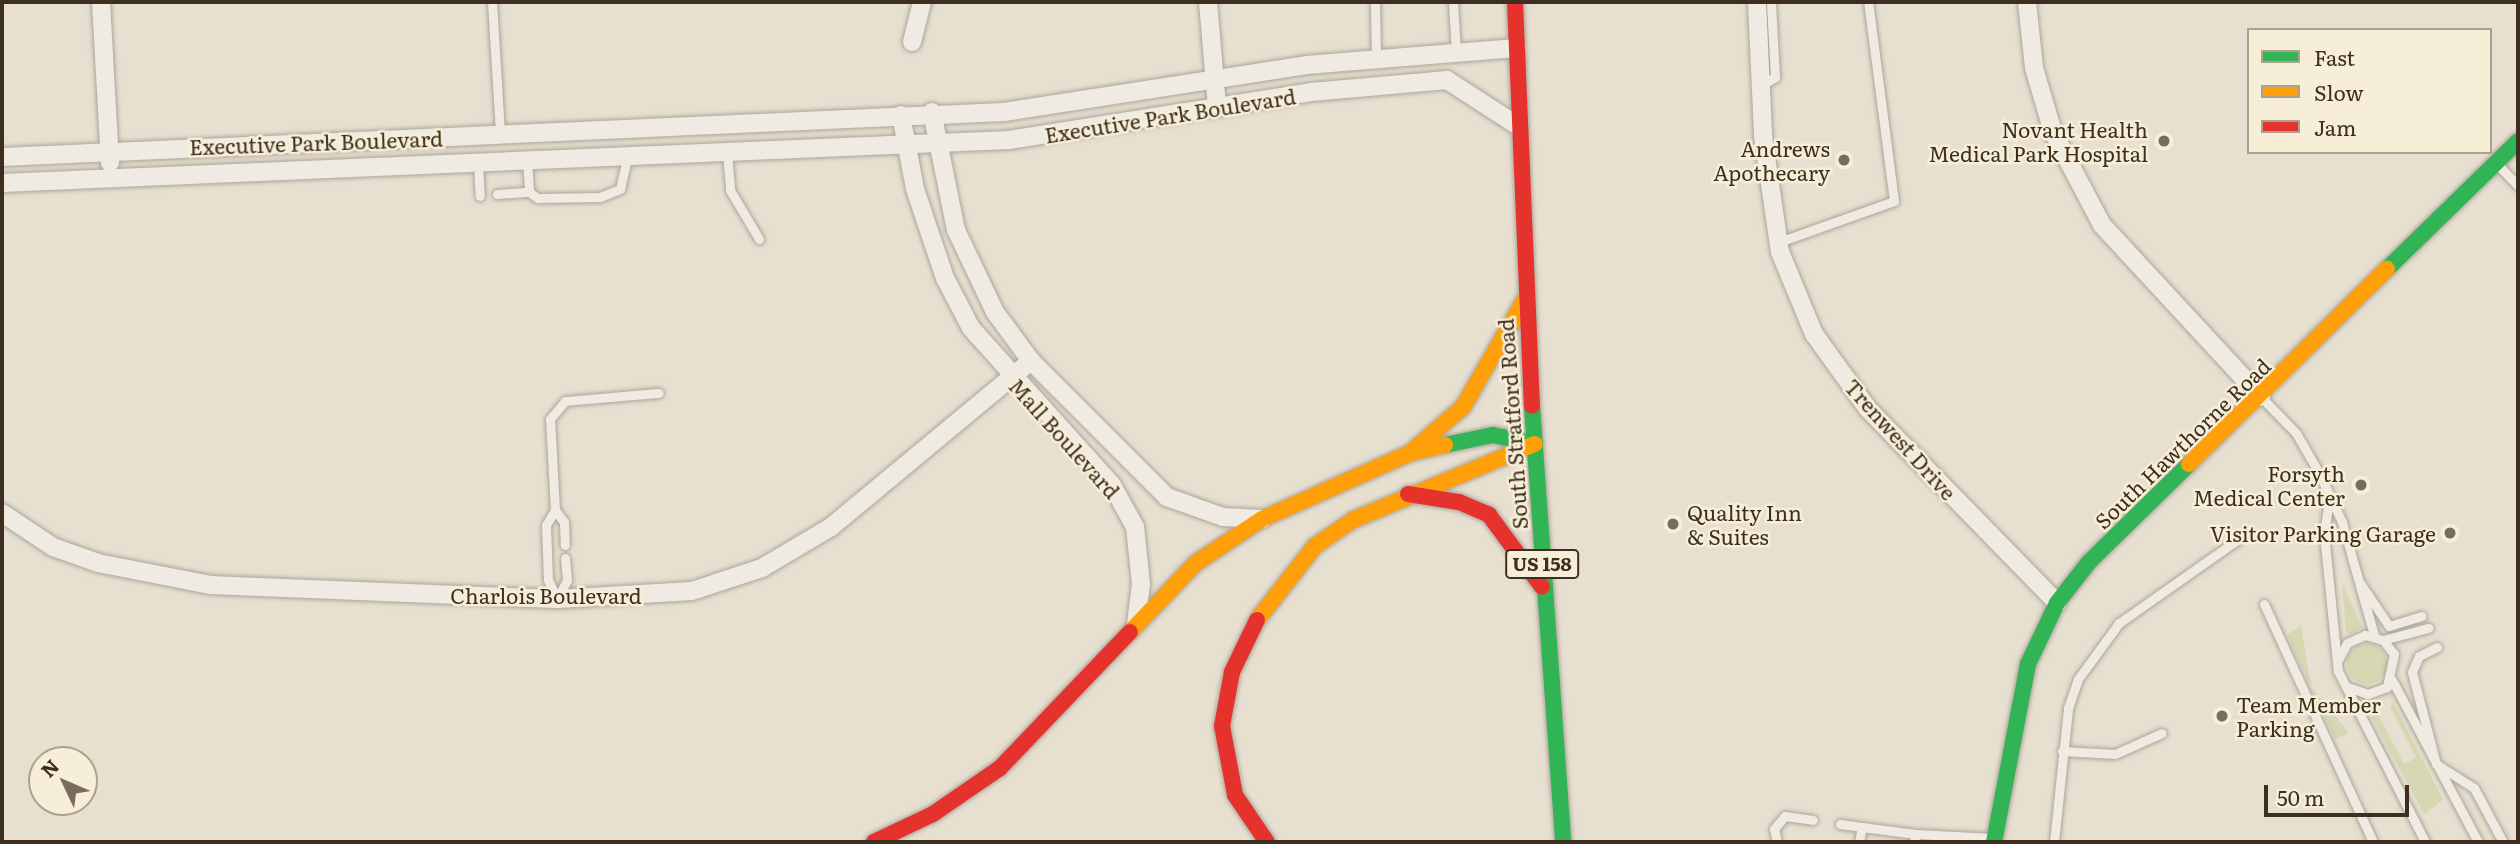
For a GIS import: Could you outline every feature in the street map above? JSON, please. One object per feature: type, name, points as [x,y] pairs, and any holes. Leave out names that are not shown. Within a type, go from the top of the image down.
[{"type":"main road","name":"South Stratford Road","points":[[1515,2],[1515,124],[1544,591],[1563,842]]},
{"type":"main road","name":"South Hawthorne Road","points":[[1994,840],[2028,664],[2057,603],[2089,562],[2261,397],[2518,141]]},
{"type":"main road","points":[[1410,453],[1463,407],[1525,299]]},
{"type":"main road","points":[[874,842],[933,814],[1000,768],[1196,563],[1262,519],[1410,453],[1493,435],[1535,444]]},
{"type":"main road","points":[[1267,842],[1238,802],[1223,752],[1225,700],[1244,641],[1264,605],[1315,546],[1376,506],[1535,444]]},
{"type":"main road","points":[[1408,494],[1459,502],[1489,515],[1503,526],[1544,591]]},
{"type":"street","points":[[101,2],[110,177]]},
{"type":"street","points":[[912,42],[922,2]]},
{"type":"street","points":[[1208,2],[1212,81],[1217,108]]},
{"type":"street","name":"Trenwest Drive","points":[[1757,2],[1763,84],[1763,135],[1779,242],[1814,334],[1868,409],[2057,603]]},
{"type":"street","points":[[2027,2],[2034,68],[2053,132],[2102,225],[2261,397]]},
{"type":"street","name":"Executive Park Boulevard","points":[[2,157],[1031,109],[1376,57],[1516,48]]},
{"type":"street","name":"Executive Park Boulevard","points":[[2,183],[627,158],[933,140],[1023,138],[1217,108],[1447,80],[1515,124]]},
{"type":"street","name":"Mall Boulevard","points":[[932,112],[933,140],[970,261],[1031,361],[1167,497],[1223,517],[1262,519]]},
{"type":"street","name":"Mall Boulevard","points":[[901,115],[905,143],[942,268],[971,328],[1012,379],[1112,485],[1135,527],[1141,584],[1136,624]]},
{"type":"street","points":[[810,121],[811,149]]},
{"type":"street","points":[[627,158],[630,129]]},
{"type":"street","points":[[942,268],[970,261]]},
{"type":"street","name":"Charlois Boulevard","points":[[2,513],[53,547],[178,581],[558,599],[692,591],[762,568],[831,527],[1031,361]]},
{"type":"lane","points":[[492,2],[500,134]]},
{"type":"lane","points":[[1375,2],[1376,57]]},
{"type":"lane","points":[[1453,2],[1456,53]]},
{"type":"lane","points":[[1763,84],[1776,76],[1771,2]]},
{"type":"lane","points":[[1779,242],[1894,201],[1868,2]]},
{"type":"lane","points":[[727,153],[730,190],[759,239]]},
{"type":"lane","points":[[497,194],[529,192],[537,198],[609,195],[623,182],[627,158]]},
{"type":"lane","points":[[527,161],[529,192]]},
{"type":"lane","points":[[478,163],[480,195]]},
{"type":"lane","points":[[2497,164],[2518,186]]},
{"type":"lane","points":[[565,545],[564,522],[555,510],[550,419],[556,407],[659,393]]},
{"type":"lane","points":[[2261,397],[2295,433],[2329,499],[2378,637],[2394,654],[2396,670],[2392,680],[2368,694],[2342,681]]},
{"type":"lane","points":[[2329,499],[2324,534],[2342,681],[2425,842]]},
{"type":"lane","points":[[555,510],[546,525],[548,580],[558,599]]},
{"type":"lane","points":[[2054,842],[2068,708],[2096,650],[2119,624],[2237,540]]},
{"type":"lane","points":[[558,599],[567,580],[565,558]]},
{"type":"lane","points":[[2359,581],[2381,621],[2399,626],[2422,616]]},
{"type":"lane","points":[[2264,604],[2374,842]]},
{"type":"lane","points":[[2338,661],[2347,643],[2428,628]]},
{"type":"lane","points":[[2396,670],[2437,647]]},
{"type":"lane","points":[[2418,656],[2412,671],[2436,764],[2474,788],[2503,842]]},
{"type":"lane","points":[[2392,680],[2477,842]]},
{"type":"lane","points":[[2062,751],[2115,754],[2162,733]]},
{"type":"lane","points":[[1777,842],[1774,829],[1785,816],[1812,820]]},
{"type":"lane","points":[[1840,824],[1915,838],[1994,840]]},
{"type":"lane","points":[[1859,842],[1862,827]]},
{"type":"green space","points":[[2342,582],[2362,627],[2350,634],[2346,631]]},
{"type":"green space","points":[[2301,625],[2311,687],[2287,635]]},
{"type":"green space","points":[[2367,644],[2375,645],[2381,650],[2386,656],[2386,672],[2381,678],[2375,683],[2367,684],[2359,683],[2353,678],[2348,672],[2347,664],[2348,656],[2353,650],[2359,645]]},
{"type":"green space","points":[[2311,687],[2349,733],[2334,738]]},
{"type":"green space","points":[[2393,702],[2443,800],[2424,814],[2369,712],[2378,714],[2404,764],[2416,758],[2390,707]]},
{"type":"traffic: fast","points":[[2387,269],[2518,141]]},
{"type":"traffic: fast","points":[[1532,406],[1563,842]]},
{"type":"traffic: fast","points":[[1445,445],[1493,435],[1535,444]]},
{"type":"traffic: fast","points":[[1994,842],[2028,664],[2057,603],[2089,562],[2189,464]]},
{"type":"traffic: slow","points":[[2189,464],[2387,269]]},
{"type":"traffic: slow","points":[[1410,453],[1463,407],[1525,299]]},
{"type":"traffic: slow","points":[[1257,620],[1315,546],[1353,520],[1535,444]]},
{"type":"traffic: slow","points":[[1130,632],[1196,563],[1262,519],[1410,453],[1445,445]]},
{"type":"traffic: jam","points":[[1515,2],[1532,406]]},
{"type":"traffic: jam","points":[[1408,494],[1459,502],[1489,515],[1542,587]]},
{"type":"traffic: jam","points":[[1257,620],[1232,672],[1222,726],[1235,795],[1267,842]]},
{"type":"traffic: jam","points":[[874,842],[933,814],[1000,768],[1130,632]]},
{"type":"place","name":"Novant Health Medical Park Hospital","points":[[2164,141]]},
{"type":"place","name":"Andrews Apothecary","points":[[1844,160]]},
{"type":"place","name":"Forsyth Medical Center","points":[[2361,485]]},
{"type":"place","name":"Quality Inn & Suites","points":[[1673,524]]},
{"type":"place","name":"Visitor Parking Garage","points":[[2450,533]]},
{"type":"place","name":"Team Member Parking","points":[[2222,716]]}]
